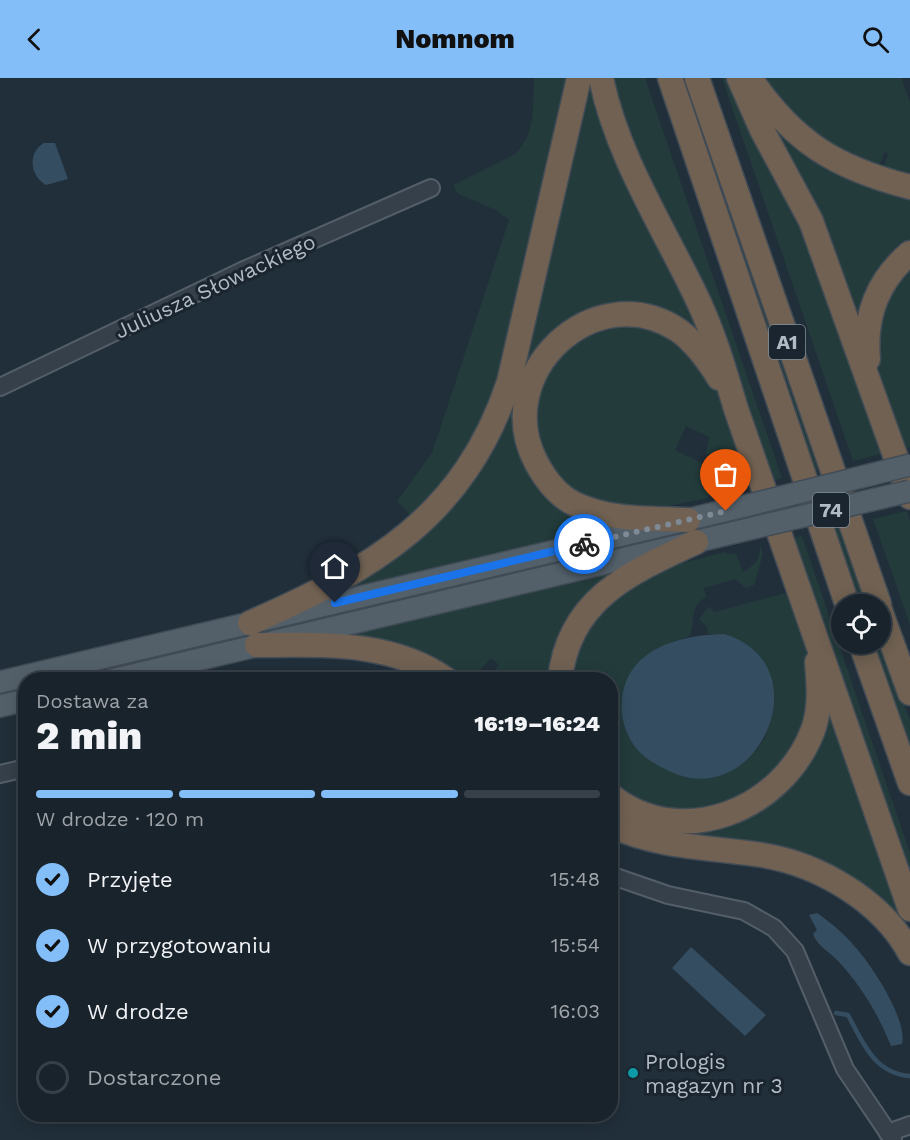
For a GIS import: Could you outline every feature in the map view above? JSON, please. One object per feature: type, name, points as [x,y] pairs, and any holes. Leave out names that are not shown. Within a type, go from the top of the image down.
[{"type":"highway","points":[[254,634],[391,548],[440,505],[469,465],[492,424],[509,382],[579,78]]},
{"type":"highway","points":[[601,78],[619,141],[698,301],[721,357],[736,409],[910,909]]},
{"type":"highway","name":"A1","points":[[670,78],[844,594]]},
{"type":"highway","name":"A1","points":[[697,78],[876,594]]},
{"type":"highway","points":[[739,78],[762,130],[811,221],[910,497]]},
{"type":"highway","points":[[750,78],[786,125],[818,151],[864,175],[910,187]]},
{"type":"highway","points":[[874,393],[866,338],[872,304],[890,272],[910,253]]},
{"type":"highway","points":[[692,531],[613,517],[573,503],[550,485],[533,457],[528,442],[525,408],[531,378],[548,350],[565,335],[582,325],[603,318],[638,315],[663,322],[692,342],[712,365],[736,409]]},
{"type":"highway","points":[[561,672],[562,662],[578,623],[601,596],[630,573],[692,531]]},
{"type":"highway","points":[[618,799],[651,816],[669,820],[704,820],[742,809],[768,794],[780,782],[808,740],[818,706],[817,657],[804,602]]},
{"type":"highway","points":[[254,634],[356,646],[398,656],[431,672]]},
{"type":"highway","points":[[891,640],[910,693]]},
{"type":"highway","points":[[865,654],[910,783]]},
{"type":"highway","points":[[618,828],[645,839],[681,846],[763,855],[810,868],[844,886],[870,905],[910,953]]},
{"type":"main road","points":[[692,531],[745,506],[910,465]]},
{"type":"main road","name":"74","points":[[53,672],[254,634],[692,531],[753,528],[910,491]]},
{"type":"main road","name":"74","points":[[137,672],[254,634]]},
{"type":"main road","name":"74","points":[[0,682],[18,679]]},
{"type":"main road","points":[[0,706],[18,702]]},
{"type":"street","name":"Juliusza Słowackiego","points":[[0,387],[242,271],[431,188]]},
{"type":"street","points":[[0,774],[18,770]]},
{"type":"street","points":[[618,878],[669,895],[744,911],[774,928],[795,951],[845,1069],[891,1136],[910,1125]]},
{"type":"green space","points":[[534,78],[566,78],[563,106],[507,346],[480,426],[456,465],[413,518],[397,501],[432,453],[509,220],[496,210],[458,194],[453,185],[515,154],[522,146],[532,119]]},
{"type":"green space","points":[[608,78],[645,78],[782,478],[771,481],[646,183]]},
{"type":"green space","points":[[679,78],[689,78],[822,469],[813,471]]},
{"type":"green space","points":[[722,78],[730,78],[808,235],[885,453],[853,461]]},
{"type":"green space","points":[[757,78],[901,78],[910,102],[910,180],[882,171],[888,154],[885,152],[877,170],[822,146]]},
{"type":"green space","points":[[598,89],[700,331],[673,317],[550,336],[528,363],[526,461],[625,524],[332,594],[476,466],[581,96]]},
{"type":"green space","points":[[763,114],[794,147],[830,171],[910,199],[910,240],[883,262],[870,283],[856,315]]},
{"type":"green space","points":[[910,263],[910,445],[909,448],[903,449],[881,376],[876,352],[876,329],[881,306],[892,284]]},
{"type":"green space","points":[[628,325],[667,333],[710,370],[753,485],[748,486],[736,470],[706,454],[709,437],[686,426],[675,450],[729,476],[713,476],[716,491],[707,498],[654,509],[635,510],[588,499],[557,478],[535,435],[540,389],[555,361],[581,338]]},
{"type":"green space","points":[[907,511],[910,521],[910,624],[873,519]]},
{"type":"green space","points":[[842,526],[866,594],[856,594],[833,528]]},
{"type":"green space","points":[[802,536],[831,621],[831,653],[792,538]]},
{"type":"green space","points":[[760,545],[763,554],[754,585],[746,588],[735,579],[704,588],[706,597],[695,609],[690,636],[659,649],[637,667],[629,678],[624,692],[622,707],[624,725],[755,752],[765,738],[775,699],[724,634],[708,634],[707,627],[699,619],[709,606],[714,612],[790,592],[812,666],[812,706],[795,749],[763,786],[706,810],[665,809],[627,795],[618,788],[618,672],[570,672],[581,635],[608,601],[644,578],[685,563],[726,552],[736,554],[743,572],[756,561]]},
{"type":"green space","points":[[620,570],[555,672],[494,672],[499,665],[491,658],[478,672],[448,672],[351,637],[349,633]]},
{"type":"green space","points":[[831,654],[842,654],[910,853],[910,886]]},
{"type":"green space","points":[[876,654],[887,654],[910,720],[910,754]]},
{"type":"green space","points":[[828,692],[883,865],[910,936],[872,897],[730,847],[618,820],[618,806],[749,816],[775,801],[795,783],[804,770]]},
{"type":"water","points":[[44,143],[55,143],[68,179],[46,185],[37,176],[33,158]]},
{"type":"water","points":[[724,634],[754,650],[770,674],[774,702],[767,730],[752,754],[729,772],[701,779],[669,771],[643,755],[629,738],[622,714],[626,683],[633,669],[644,657],[658,648],[690,638]]},
{"type":"water","points":[[817,913],[847,938],[863,956],[879,980],[900,1022],[902,1044],[891,1046],[881,1023],[862,991],[847,971],[815,938],[813,934],[817,930],[809,915]]},
{"type":"water","points":[[691,947],[766,1015],[745,1036],[672,968]]},
{"type":"waterway","points":[[836,1013],[848,1015],[865,1046],[879,1063],[898,1074],[910,1076]]},
{"type":"way so far","points":[[584,544],[726,511]]},
{"type":"place","name":"Prologis magazyn nr 3","points":[[633,1073]]},
{"type":"route","points":[[335,603],[584,544]]}]
